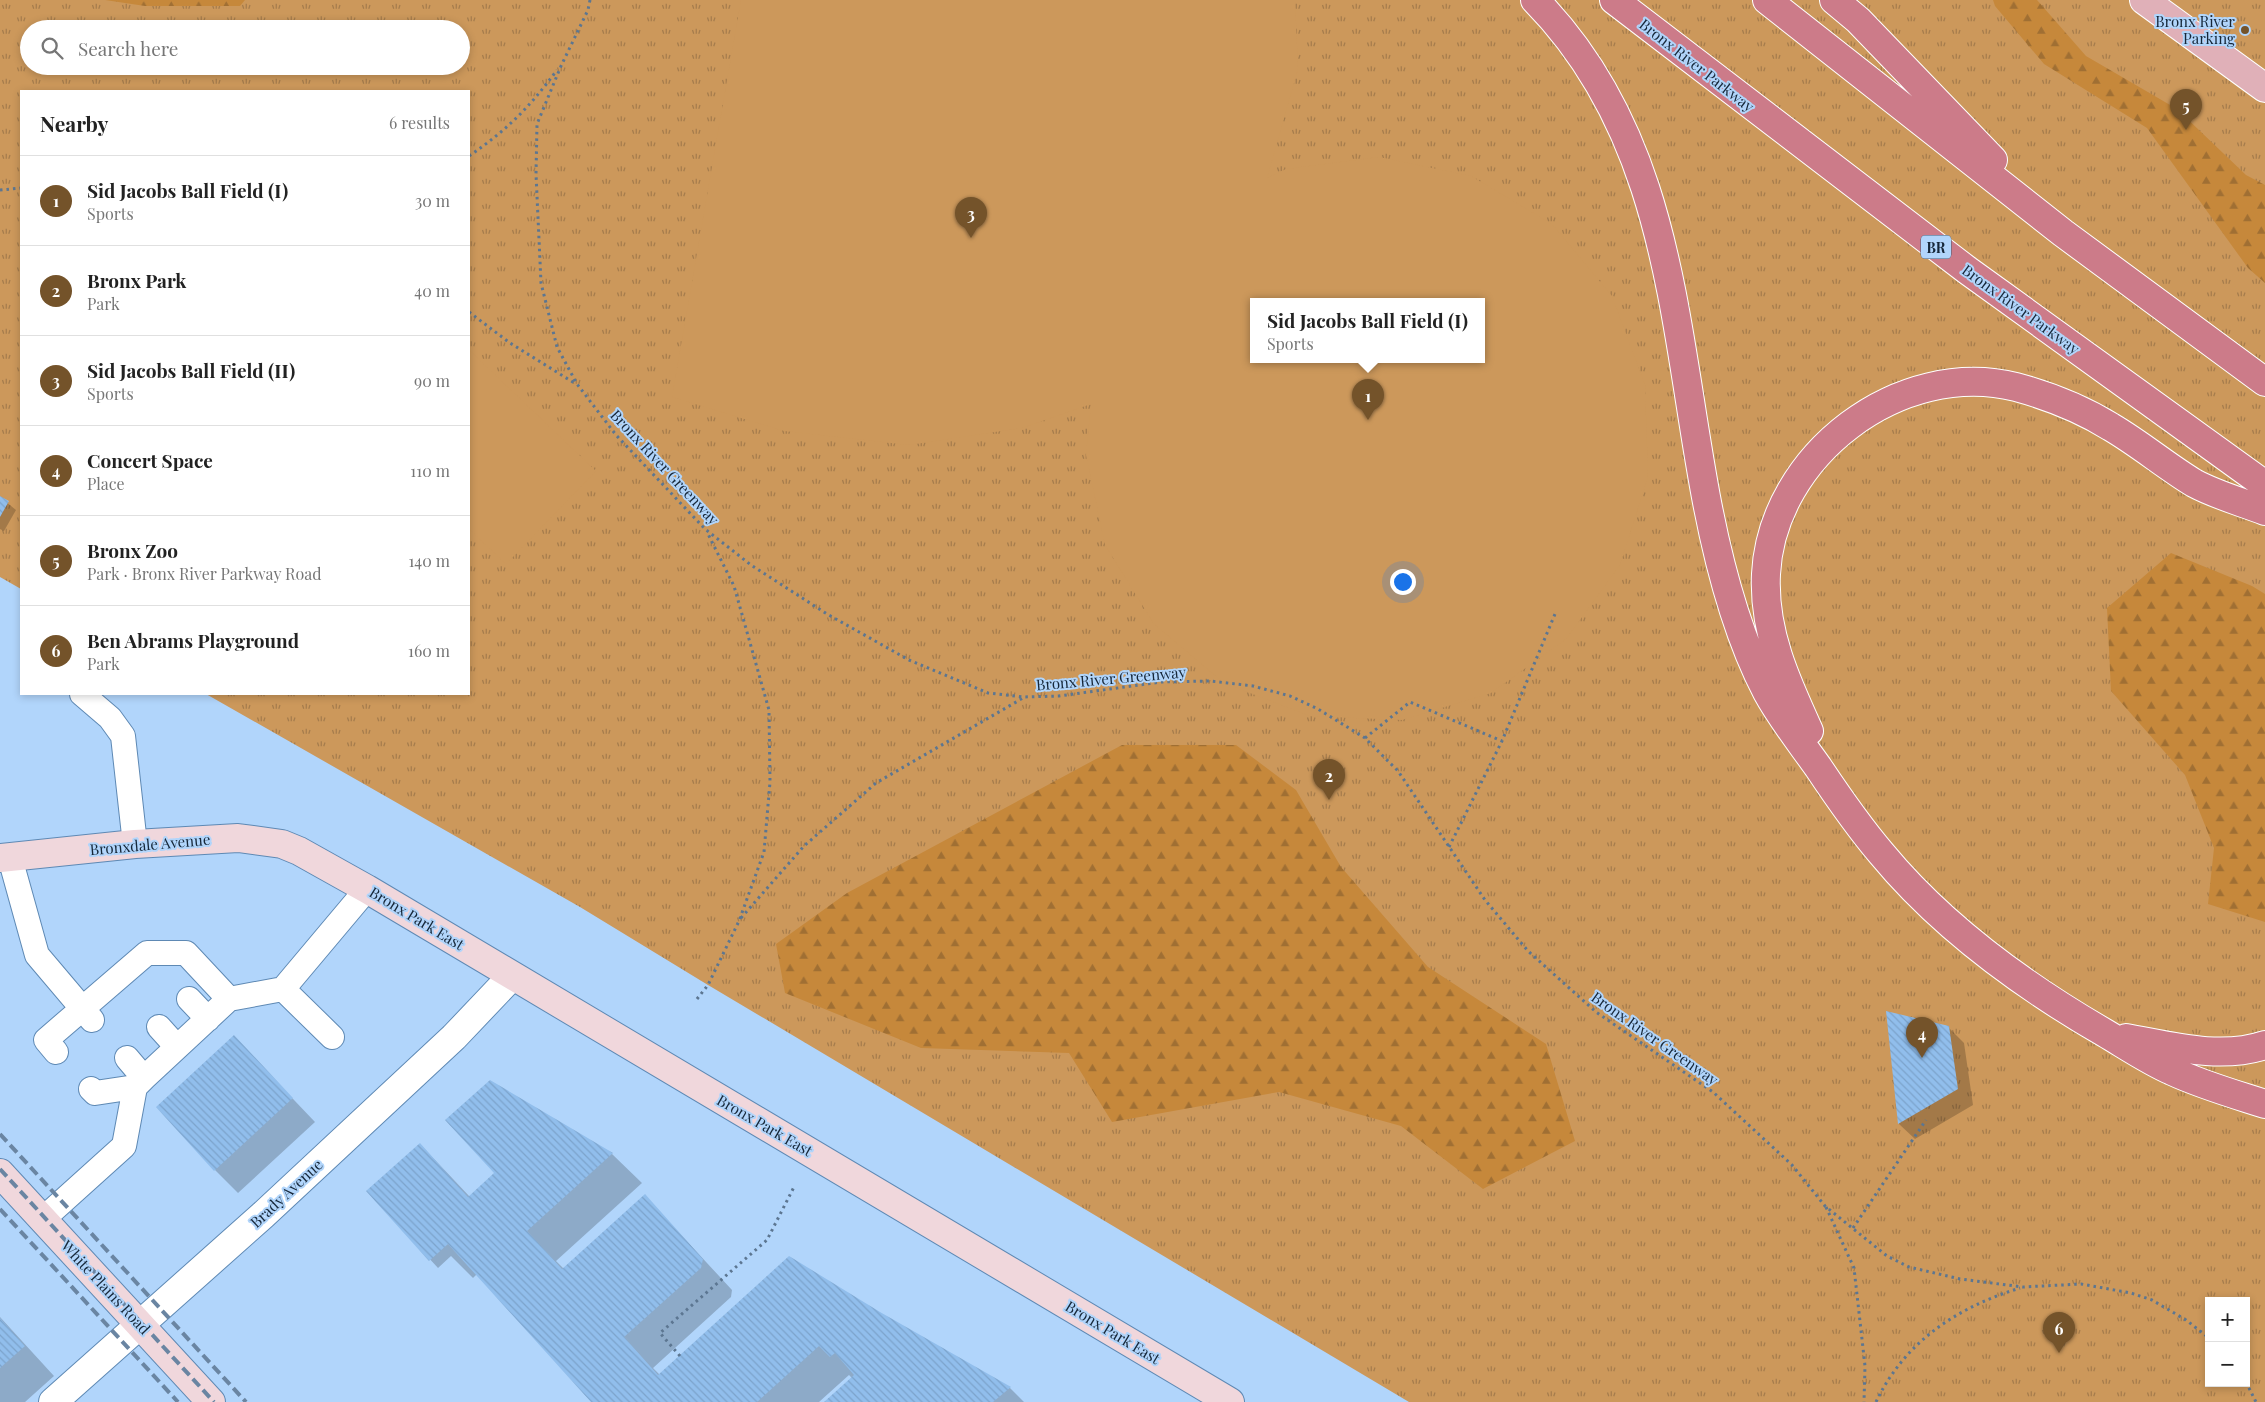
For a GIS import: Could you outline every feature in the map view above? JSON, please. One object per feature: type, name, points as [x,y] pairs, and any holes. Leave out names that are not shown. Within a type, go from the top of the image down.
[{"type":"highway","points":[[1535,0],[1571,43],[1608,98],[1638,165],[1652,202],[1669,274],[1714,539],[1739,623],[1767,693],[1841,800],[1882,855],[1966,938],[2048,999],[2170,1071],[2265,1104]]},
{"type":"highway","name":"Bronx River Parkway","points":[[1614,0],[1960,264],[2265,485]]},
{"type":"highway","points":[[1767,0],[2063,233],[2265,382]]},
{"type":"highway","points":[[1834,0],[1858,20],[2063,233]]},
{"type":"highway","points":[[1841,800],[1778,661],[1767,603],[1766,573],[1771,544],[1793,488],[1809,466],[1847,426],[1898,395],[1925,387],[1957,383],[2014,386],[2052,398],[2092,416],[2196,484],[2265,511]]},
{"type":"highway","points":[[2109,1035],[2208,1052],[2232,1052],[2265,1045]]},
{"type":"main road","points":[[2144,0],[2265,88]]},
{"type":"main road","name":"Bronxdale Avenue","points":[[5,858],[135,844],[238,838],[282,844],[299,851]]},
{"type":"main road","name":"Bronx Park East","points":[[299,851],[368,889],[1230,1402]]},
{"type":"main road","name":"White Plains Road","points":[[0,1173],[211,1402]]},
{"type":"street","name":"Brady Avenue","points":[[53,1402],[222,1253],[454,1037],[512,976]]},
{"type":"lane","points":[[83,695],[99,707],[118,727],[123,736],[135,844]]},
{"type":"lane","points":[[5,858],[37,955],[87,1015]]},
{"type":"lane","points":[[91,1089],[95,1093],[139,1082],[229,1000],[283,989],[368,889]]},
{"type":"lane","points":[[56,1052],[46,1040],[87,1015],[152,958],[186,953],[229,1000]]},
{"type":"lane","points":[[283,989],[332,1037]]},
{"type":"lane","points":[[189,999],[208,1019]]},
{"type":"lane","points":[[159,1027],[177,1046]]},
{"type":"lane","points":[[43,1219],[124,1146],[139,1082],[127,1058]]},
{"type":"path","name":"Bronx River Greenway","points":[[590,0],[588,10],[561,66],[537,124],[536,174],[540,274],[557,347],[577,384],[616,434],[705,529],[787,589],[886,647],[967,686],[988,693],[1024,697],[1059,696],[1161,682],[1210,681],[1252,686],[1290,696],[1318,709],[1365,738],[1398,771],[1485,900],[1528,951],[1596,1012],[1680,1068],[1726,1103],[1792,1165],[1826,1206],[1888,1256],[1910,1267],[1960,1279],[2023,1287],[2081,1284],[2131,1293],[2152,1300],[2186,1320],[2205,1335]]},
{"type":"path","points":[[470,155],[516,121],[561,66]]},
{"type":"path","points":[[0,190],[20,188]]},
{"type":"path","points":[[470,313],[510,343],[577,384]]},
{"type":"path","points":[[697,999],[708,986],[739,920],[764,852],[770,782],[769,710],[734,586],[705,529]]},
{"type":"path","points":[[1449,848],[1502,741],[1555,614]]},
{"type":"path","points":[[739,920],[804,846],[876,783],[1024,697]]},
{"type":"path","points":[[1365,738],[1410,702],[1502,741]]},
{"type":"path","points":[[1853,1228],[1926,1120]]},
{"type":"path","points":[[680,1356],[660,1333],[767,1240],[812,1152]]},
{"type":"path","points":[[1826,1206],[1854,1268],[1865,1366],[1864,1402]]},
{"type":"path","points":[[1876,1402],[1897,1368],[1924,1338],[1954,1316],[1987,1298],[2023,1287]]},
{"type":"path","points":[[2248,1387],[2256,1402]]},
{"type":"green space","points":[[0,0],[2265,0],[2265,1402],[1409,1402],[580,907],[208,695],[470,695],[470,90],[20,90],[20,588],[0,577]]},
{"type":"green space","points":[[105,0],[245,0],[240,6],[145,6]]},
{"type":"green space","points":[[741,0],[1295,0],[1298,69],[1267,178],[1286,169],[1379,157],[1471,176],[1552,224],[1612,296],[1645,385],[1648,477],[1620,565],[1566,639],[1491,693],[1402,720],[1310,716],[1224,683],[1154,624],[1105,545],[1086,455],[1091,404],[1022,428],[909,445],[784,431],[672,397]]},
{"type":"green space","points":[[1993,0],[2037,0],[2086,56],[2177,109],[2246,175],[2265,185],[2265,283],[2248,268],[2147,128],[2044,64],[1995,6]]},
{"type":"green space","points":[[470,351],[596,471],[506,564],[470,530]]},
{"type":"green space","points":[[2171,553],[2252,586],[2265,594],[2265,922],[2208,904],[2214,848],[2185,775],[2111,691],[2107,608]]},
{"type":"green space","points":[[1122,745],[1236,745],[1296,790],[1341,867],[1428,967],[1546,1044],[1575,1141],[1483,1189],[1401,1126],[1279,1092],[1112,1122],[1069,1053],[921,1048],[785,993],[776,944],[847,893]]},
{"type":"building","points":[[0,496],[9,501],[0,517]]},
{"type":"building","points":[[1886,1011],[1949,1026],[1958,1089],[1898,1124]]},
{"type":"building","points":[[234,1035],[293,1098],[214,1171],[156,1107]]},
{"type":"building","points":[[490,1080],[613,1153],[527,1231],[562,1269],[645,1194],[703,1259],[701,1268],[624,1337],[658,1375],[789,1256],[880,1312],[1011,1387],[993,1402],[824,1402],[854,1375],[835,1353],[830,1357],[819,1346],[757,1402],[591,1402],[448,1244],[429,1261],[366,1191],[420,1143],[468,1197],[494,1173],[445,1120]]},
{"type":"building","points":[[0,1318],[25,1346],[0,1368]]},
{"type":"railway","points":[[0,1134],[246,1402]]},
{"type":"railway","points":[[0,1169],[214,1402]]},
{"type":"railway","points":[[0,1209],[178,1402]]},
{"type":"place","name":"Bronx River Parking","points":[[2245,30]]},
{"type":"place","name":"Bronx Zoo","points":[[2186,130]]},
{"type":"place","name":"Sid Jacobs Ball Field (II)","points":[[971,238]]},
{"type":"place","name":"Sid Jacobs Ball Field (I)","points":[[1368,420]]},
{"type":"place","name":"Bronx Park","points":[[1329,800]]},
{"type":"place","name":"Concert Space","points":[[1922,1058]]},
{"type":"place","name":"Ben Abrams Playground","points":[[2059,1353]]}]
